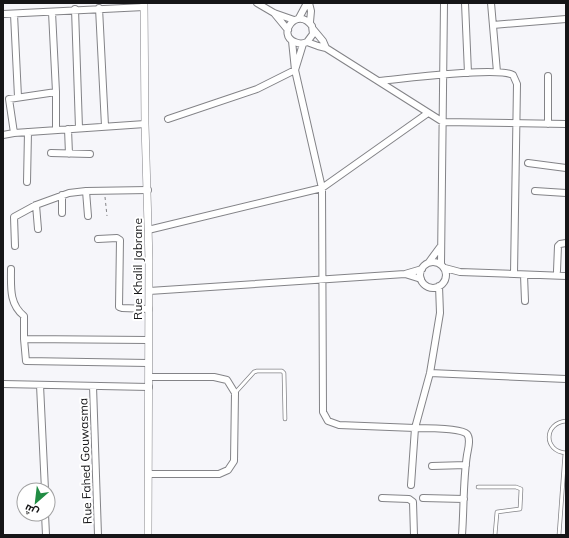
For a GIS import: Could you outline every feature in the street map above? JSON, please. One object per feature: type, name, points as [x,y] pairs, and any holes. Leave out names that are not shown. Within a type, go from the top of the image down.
[{"type":"street","points":[[258,3],[274,13],[296,19],[305,19],[310,22]]},
{"type":"street","points":[[288,30],[289,25],[296,19],[308,3]]},
{"type":"street","points":[[308,3],[311,11],[310,22],[326,48]]},
{"type":"street","points":[[411,485],[415,428],[430,373],[440,313],[440,286],[444,282],[446,276],[440,247],[444,3]]},
{"type":"street","points":[[465,3],[468,73]]},
{"type":"street","points":[[491,3],[497,72]]},
{"type":"street","points":[[3,14],[144,5]]},
{"type":"street","name":"Rue Khalil Jabrane","points":[[144,5],[149,291],[148,535]]},
{"type":"street","points":[[98,8],[105,126]]},
{"type":"street","points":[[75,9],[79,128]]},
{"type":"street","points":[[52,12],[56,92],[56,130]]},
{"type":"street","points":[[274,13],[288,30],[292,41],[295,70],[322,188],[324,412],[328,421],[340,425],[447,429],[466,434],[469,440],[462,535]]},
{"type":"street","points":[[14,14],[18,97]]},
{"type":"street","points":[[493,25],[566,19]]},
{"type":"street","points":[[168,119],[257,89],[295,70],[305,43],[313,34],[313,29]]},
{"type":"street","points":[[292,41],[326,48],[443,122],[517,122],[566,124]]},
{"type":"street","points":[[379,81],[468,73],[497,72],[509,73],[513,75],[516,80],[517,122],[514,274]]},
{"type":"street","points":[[548,76],[548,124]]},
{"type":"street","points":[[14,133],[9,100],[10,98],[56,92]]},
{"type":"street","points":[[148,230],[322,188],[428,113]]},
{"type":"street","points":[[3,135],[145,124]]},
{"type":"street","points":[[68,129],[69,154]]},
{"type":"street","points":[[27,182],[28,132]]},
{"type":"street","points":[[51,153],[90,154]]},
{"type":"street","points":[[528,163],[566,168]]},
{"type":"street","points":[[15,246],[14,217],[36,205],[62,195],[86,191],[148,190]]},
{"type":"street","points":[[86,191],[88,216]]},
{"type":"street","points":[[535,191],[566,193]]},
{"type":"street","points":[[62,195],[62,213]]},
{"type":"street","points":[[36,205],[38,229]]},
{"type":"street","points":[[98,239],[116,238],[120,240],[119,306],[122,308],[149,309]]},
{"type":"street","points":[[557,271],[558,246],[566,243]]},
{"type":"street","points":[[149,291],[405,274],[422,269],[440,247]]},
{"type":"street","points":[[429,262],[435,262],[460,272],[566,276]]},
{"type":"street","points":[[11,269],[11,287],[14,306],[24,316],[26,361],[148,363]]},
{"type":"street","points":[[421,279],[422,269]]},
{"type":"street","points":[[446,276],[460,272]]},
{"type":"street","points":[[405,274],[421,279],[425,284],[432,287],[440,286]]},
{"type":"street","points":[[524,275],[525,301]]},
{"type":"street","points":[[432,287],[439,297]]},
{"type":"street","points":[[24,339],[148,340]]},
{"type":"street","points":[[430,373],[566,379]]},
{"type":"street","points":[[148,474],[219,474],[228,470],[234,461],[235,392],[226,380],[214,377],[149,378]]},
{"type":"street","points":[[3,384],[149,387]]},
{"type":"street","points":[[40,385],[45,482]]},
{"type":"street","name":"Rue Fahed Gouwasma","points":[[93,386],[98,535]]},
{"type":"street","points":[[432,466],[466,465]]},
{"type":"street","points":[[382,498],[409,499],[413,502],[414,535]]},
{"type":"street","points":[[423,498],[464,500]]},
{"type":"street","points":[[45,522],[46,535]]},
{"type":"lane","points":[[235,392],[254,372],[282,371],[284,373],[285,419]]},
{"type":"lane","points":[[559,535],[566,453],[559,452],[554,449],[550,444],[549,437],[550,431],[554,426],[559,422],[566,421]]},
{"type":"lane","points":[[478,487],[516,487],[521,489],[520,509],[497,512],[495,535]]},
{"type":"path","points":[[105,190],[107,216]]}]
